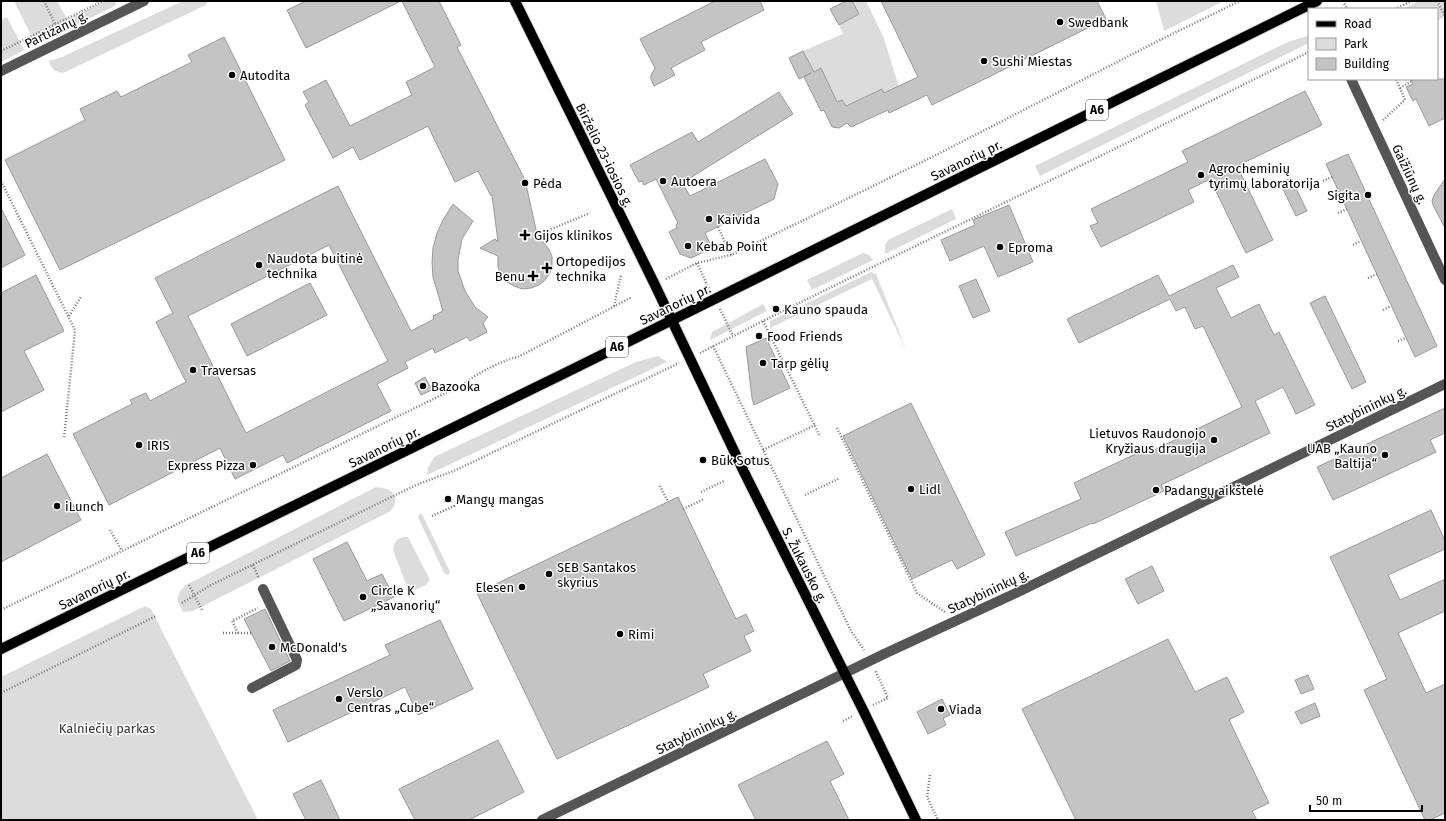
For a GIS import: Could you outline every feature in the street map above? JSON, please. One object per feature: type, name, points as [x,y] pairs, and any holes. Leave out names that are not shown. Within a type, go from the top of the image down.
[{"type":"main road","name":"Birželio 23-iosios g.","points":[[516,1],[671,320]]},
{"type":"main road","name":"Savanorių pr.","points":[[1,649],[1308,8]]},
{"type":"main road","name":"S. Žukausko g.","points":[[671,320],[744,472],[916,820]]},
{"type":"street","name":"Partizanų g.","points":[[1,71],[144,1]]},
{"type":"street","name":"Gaižiūnų g.","points":[[1351,80],[1445,280]]},
{"type":"street","name":"Statybininkų g.","points":[[542,820],[1445,384]]},
{"type":"street","points":[[252,688],[296,665],[298,660],[263,589]]},
{"type":"path","points":[[44,1],[55,24]]},
{"type":"path","points":[[1,51],[103,1]]},
{"type":"path","points":[[655,285],[696,263],[731,255],[928,159],[1158,41],[1240,1]]},
{"type":"path","points":[[1397,8],[1412,1]]},
{"type":"path","points":[[1437,1],[1445,16]]},
{"type":"path","points":[[888,698],[861,644],[850,631],[713,346],[1308,52]]},
{"type":"path","points":[[1374,129],[1405,100],[1396,80]]},
{"type":"path","points":[[1400,88],[1412,81]]},
{"type":"path","points":[[1323,181],[1332,177]]},
{"type":"path","points":[[1,181],[75,330],[64,439]]},
{"type":"path","points":[[1338,213],[1347,209]]},
{"type":"path","points":[[537,236],[590,213]]},
{"type":"path","points":[[718,227],[731,255]]},
{"type":"path","points":[[1353,245],[1361,241]]},
{"type":"path","points":[[1368,278],[1377,274]]},
{"type":"path","points":[[614,306],[621,275]]},
{"type":"path","points":[[69,317],[81,297]]},
{"type":"path","points":[[1,610],[462,385],[472,377],[509,359],[520,356],[632,297]]},
{"type":"path","points":[[1383,310],[1391,306]]},
{"type":"path","points":[[763,321],[820,436]]},
{"type":"path","points":[[1398,341],[1406,338]]},
{"type":"path","points":[[182,603],[209,586],[416,485],[456,470],[669,368]]},
{"type":"path","points":[[763,450],[815,425]]},
{"type":"path","points":[[837,428],[917,593],[957,620]]},
{"type":"path","points":[[805,495],[840,478]]},
{"type":"path","points":[[701,492],[724,481]]},
{"type":"path","points":[[660,486],[668,502]]},
{"type":"path","points":[[683,509],[704,499]]},
{"type":"path","points":[[432,516],[454,506],[453,504]]},
{"type":"path","points":[[110,530],[122,551]]},
{"type":"path","points":[[189,585],[202,610]]},
{"type":"path","points":[[238,633],[232,621],[259,607]]},
{"type":"path","points":[[1,693],[156,616]]},
{"type":"path","points":[[223,633],[252,634]]},
{"type":"path","points":[[930,775],[927,797],[938,820]]},
{"type":"green space","points":[[14,1],[57,1],[67,19],[106,1],[117,1],[115,6],[37,44],[34,41]]},
{"type":"green space","points":[[183,1],[208,1],[206,5],[63,73],[52,68],[49,61],[62,57]]},
{"type":"green space","points":[[852,1],[866,1],[883,36],[899,87],[884,93],[882,89],[846,106],[842,100],[837,102],[821,68],[814,72],[803,51],[843,34],[839,25],[859,14]]},
{"type":"green space","points":[[1156,1],[1224,1],[1164,31]]},
{"type":"green space","points":[[1419,1],[1445,1],[1445,16],[1438,20],[1438,8],[1405,8]]},
{"type":"green space","points":[[7,17],[24,50],[1,62],[1,20]]},
{"type":"green space","points":[[1308,36],[1308,43],[1040,176],[1035,166],[1288,42]]},
{"type":"green space","points":[[952,209],[956,219],[885,254],[885,245],[888,240]]},
{"type":"green space","points":[[863,253],[869,255],[873,260],[812,290],[807,280]]},
{"type":"green space","points":[[871,272],[876,274],[907,352],[872,279],[770,328],[770,321]]},
{"type":"green space","points":[[763,304],[767,311],[710,340],[712,332]]},
{"type":"green space","points":[[658,356],[667,362],[427,475],[428,468],[434,457],[636,362]]},
{"type":"green space","points":[[376,487],[388,489],[394,495],[395,504],[389,512],[193,611],[183,612],[177,599],[180,591],[186,585]]},
{"type":"green space","points":[[420,513],[422,514],[450,572],[448,575],[444,573],[418,517]]},
{"type":"green space","points":[[403,537],[408,537],[430,580],[426,585],[415,590],[407,587],[393,550],[396,542]]},
{"type":"green space","name":"Kalniečių parkas","points":[[145,606],[151,609],[258,820],[1,820],[1,677]]},
{"type":"building","points":[[306,1],[401,1],[306,48],[287,10]]},
{"type":"building","points":[[402,1],[439,1],[461,45],[457,47],[525,180],[537,234],[548,248],[552,256],[550,273],[539,285],[522,289],[507,282],[501,275],[498,267],[498,256],[480,248],[495,239],[498,242],[492,195],[491,196],[478,171],[455,182],[428,126],[360,160],[353,147],[333,158],[305,105],[309,102],[303,92],[326,80],[350,126],[412,95],[406,82],[435,67]]},
{"type":"building","points":[[715,1],[760,1],[764,10],[701,42],[705,50],[671,68],[675,75],[654,86],[651,75],[655,68],[640,39]]},
{"type":"building","points":[[846,1],[852,1],[859,14],[839,25],[830,9]]},
{"type":"building","points":[[881,1],[1097,1],[1106,19],[932,105],[927,95],[889,113],[888,110],[851,127],[847,123],[839,128],[832,127],[824,110],[821,111],[804,77],[811,73],[799,79],[789,58],[803,51],[814,72],[821,68],[837,102],[842,100],[846,106],[882,89],[884,93],[918,77]]},
{"type":"building","points":[[224,37],[285,160],[60,270],[5,160],[85,120],[80,109],[117,91],[121,97],[192,62],[188,55]]},
{"type":"building","points":[[1445,79],[1445,118],[1429,126],[1416,99],[1413,101],[1406,87],[1413,84],[1411,80]]},
{"type":"building","name":"Agrocheminių tyrimų laboratorija","points":[[1305,91],[1322,125],[1237,166],[1273,240],[1246,253],[1210,179],[1188,190],[1194,202],[1101,247],[1090,226],[1098,223],[1091,209],[1188,162],[1182,151]]},
{"type":"building","points":[[779,92],[793,114],[682,183],[690,196],[765,159],[778,184],[774,199],[705,233],[712,248],[691,258],[680,254],[669,232],[677,228],[676,225],[678,223],[656,179],[644,185],[642,181],[639,182],[630,165],[692,132],[698,142]]},
{"type":"building","points":[[1348,154],[1437,346],[1415,357],[1326,164]]},
{"type":"building","points":[[1291,178],[1307,211],[1296,216],[1280,183]]},
{"type":"building","points":[[1445,179],[1445,228],[1432,201],[1434,195]]},
{"type":"building","points":[[338,186],[411,331],[434,319],[433,316],[443,311],[433,277],[433,248],[437,233],[453,204],[473,221],[462,239],[458,260],[458,271],[465,291],[475,307],[488,317],[483,323],[487,332],[470,341],[467,337],[435,353],[433,348],[405,362],[408,368],[377,384],[391,411],[287,463],[283,455],[235,479],[220,448],[109,505],[73,434],[132,404],[130,400],[146,393],[150,401],[186,382],[156,322],[173,313],[155,278]],"holes":[[[329,245],[388,361],[246,433],[188,316]]]},
{"type":"building","points":[[1009,205],[1033,262],[998,277],[984,246],[950,261],[941,240],[975,225],[973,220]]},
{"type":"building","points":[[1,208],[25,255],[1,268]]},
{"type":"building","points":[[1233,265],[1239,277],[1216,288],[1231,318],[1259,304],[1274,335],[1279,332],[1315,405],[1296,414],[1283,387],[1255,401],[1270,433],[1161,485],[1164,491],[1093,524],[1092,523],[1016,556],[1005,532],[1081,499],[1074,483],[1144,450],[1146,454],[1242,407],[1203,326],[1195,329],[1185,307],[1176,311],[1170,299],[1079,343],[1067,319],[1158,275],[1169,296]]},
{"type":"building","points":[[36,275],[64,331],[24,351],[44,390],[1,412],[1,293]]},
{"type":"building","points":[[976,279],[990,311],[973,318],[959,286]]},
{"type":"building","points":[[310,283],[327,315],[247,356],[231,324]]},
{"type":"building","points":[[1325,296],[1366,382],[1352,389],[1310,303]]},
{"type":"building","name":"Tarp gėlių","points":[[766,338],[790,388],[754,405],[746,347]]},
{"type":"building","name":"Bazooka","points":[[425,377],[432,390],[421,395],[415,383]]},
{"type":"building","name":"Lidl","points":[[911,403],[985,555],[957,569],[952,560],[912,579],[843,436]]},
{"type":"building","name":"UAB „Kauno Baltija“","points":[[1445,408],[1445,433],[1430,440],[1436,452],[1333,500],[1317,467]]},
{"type":"building","points":[[47,454],[81,520],[1,562],[1,478]]},
{"type":"building","name":"Rimi","points":[[678,497],[736,619],[746,614],[754,631],[744,636],[751,651],[703,674],[709,687],[557,759],[477,593]]},
{"type":"building","points":[[1431,510],[1445,541],[1445,549],[1388,575],[1400,600],[1445,579],[1445,611],[1398,633],[1426,693],[1445,684],[1445,813],[1430,820],[1425,820],[1364,690],[1387,679],[1330,557]]},
{"type":"building","points":[[347,542],[367,581],[382,574],[394,597],[344,621],[313,559]]},
{"type":"building","points":[[1152,566],[1164,591],[1138,604],[1125,579]]},
{"type":"building","name":"McDonald's","points":[[265,609],[290,661],[271,671],[244,619]]},
{"type":"building","points":[[440,620],[473,689],[418,715],[405,687],[288,742],[273,710],[390,655],[385,645]]},
{"type":"building","points":[[1168,639],[1195,692],[1227,677],[1244,712],[1229,720],[1269,803],[1252,811],[1257,820],[1076,820],[1022,709]]},
{"type":"building","points":[[1308,675],[1314,689],[1301,694],[1295,680]]},
{"type":"building","points":[[942,699],[950,715],[943,718],[946,725],[928,734],[917,712]]},
{"type":"building","points":[[1315,703],[1320,716],[1301,724],[1295,712]]},
{"type":"building","points":[[498,740],[524,792],[469,820],[415,820],[399,789]]},
{"type":"building","points":[[827,741],[844,774],[830,781],[849,820],[756,820],[738,785]]},
{"type":"building","points":[[321,780],[340,820],[306,820],[293,794]]},
{"type":"place","name":"Swedbank","points":[[1060,22]]},
{"type":"place","name":"Sushi Miestas","points":[[984,61]]},
{"type":"place","name":"Autodita","points":[[232,75]]},
{"type":"place","name":"Agrocheminių tyrimų laboratorija","points":[[1201,175]]},
{"type":"place","name":"Autoera","points":[[663,181]]},
{"type":"place","name":"Pėda","points":[[525,183]]},
{"type":"place","name":"Sigita","points":[[1368,195]]},
{"type":"place","name":"Kaivida","points":[[709,219]]},
{"type":"place","name":"Gijos klinikos","points":[[525,235]]},
{"type":"place","name":"Kebab Point","points":[[688,246]]},
{"type":"place","name":"Eproma","points":[[1000,247]]},
{"type":"place","name":"Naudota buitinė technika","points":[[259,265]]},
{"type":"place","name":"Ortopedijos technika","points":[[547,268]]},
{"type":"place","name":"Benu","points":[[533,276]]},
{"type":"place","name":"Kauno spauda","points":[[776,309]]},
{"type":"place","name":"Food Friends","points":[[759,336]]},
{"type":"place","name":"Tarp gėlių","points":[[763,363]]},
{"type":"place","name":"Traversas","points":[[193,370]]},
{"type":"place","name":"Bazooka","points":[[423,386]]},
{"type":"place","name":"Lietuvos Raudonojo Kryžiaus draugija","points":[[1214,440]]},
{"type":"place","name":"IRIS","points":[[139,445]]},
{"type":"place","name":"UAB „Kauno Baltija“","points":[[1385,455]]},
{"type":"place","name":"Būk Sotus","points":[[703,460]]},
{"type":"place","name":"Express Pizza","points":[[253,465]]},
{"type":"place","name":"Lidl","points":[[911,489]]},
{"type":"place","name":"Padangų aikštelė","points":[[1156,490]]},
{"type":"place","name":"Mangų mangas","points":[[448,499]]},
{"type":"place","name":"iLunch","points":[[57,506]]},
{"type":"place","name":"SEB Santakos skyrius","points":[[549,574]]},
{"type":"place","name":"Elesen","points":[[522,587]]},
{"type":"place","name":"Circle K „Savanorių“","points":[[363,597]]},
{"type":"place","name":"Rimi","points":[[620,634]]},
{"type":"place","name":"McDonald's","points":[[272,647]]},
{"type":"place","name":"Verslo Centras „Cube“","points":[[339,699]]},
{"type":"place","name":"Viada","points":[[941,709]]}]
